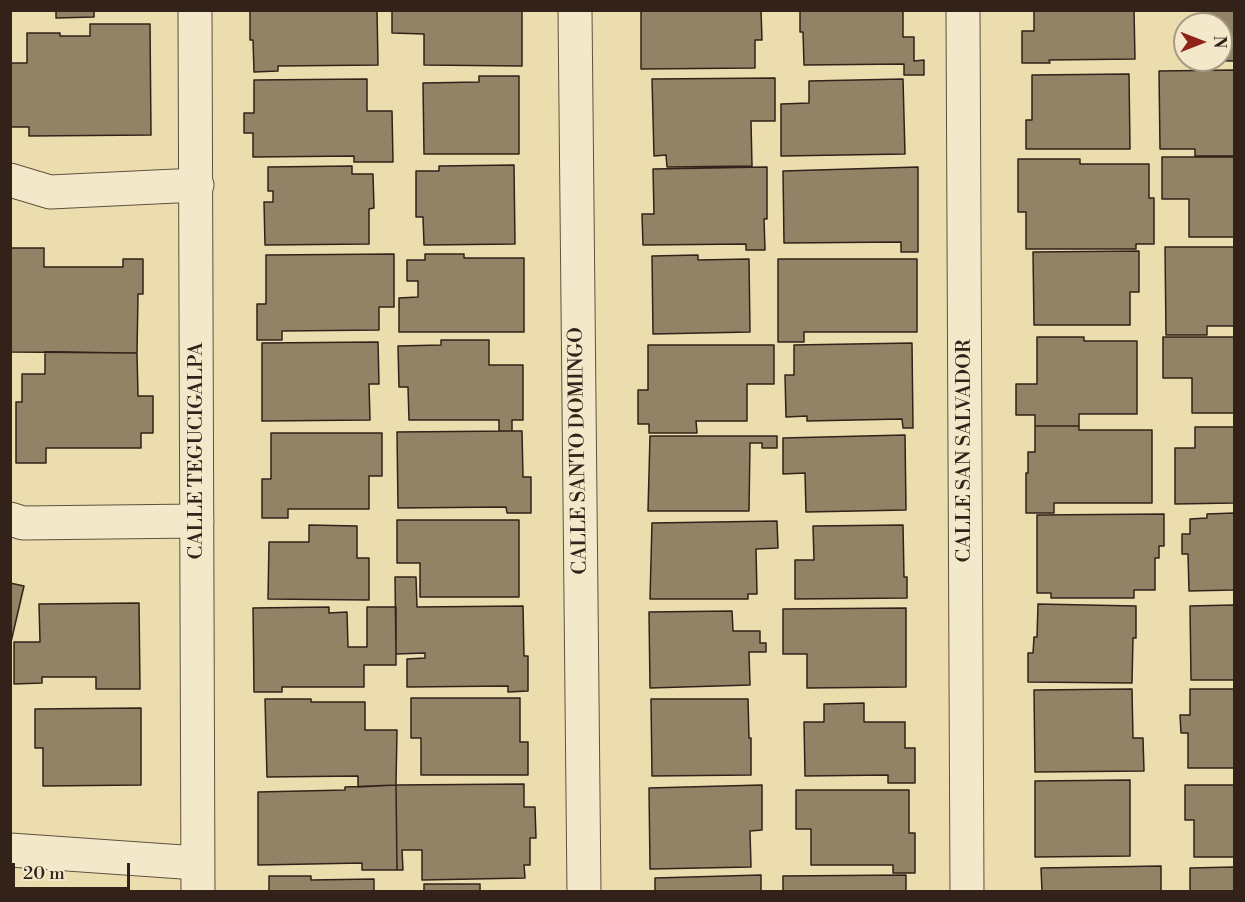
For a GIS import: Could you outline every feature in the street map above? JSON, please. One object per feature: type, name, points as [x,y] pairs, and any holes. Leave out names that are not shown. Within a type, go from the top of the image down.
[{"type":"street","name":"CALLE TEGUCIGALPA","points":[[195,10],[198,877]]},
{"type":"street","name":"CALLE SANTO DOMINGO","points":[[575,10],[584,891]]},
{"type":"street","name":"CALLE SAN SALVADOR","points":[[963,10],[967,891]]},
{"type":"street","points":[[10,180],[50,192],[197,185]]},
{"type":"street","points":[[10,519],[23,523],[197,521]]},
{"type":"street","points":[[10,849],[198,877]]},
{"type":"building","points":[[56,10],[94,10],[94,17],[56,18]]},
{"type":"building","points":[[377,10],[378,65],[278,66],[278,71],[254,72],[253,40],[250,40],[250,11]]},
{"type":"building","points":[[392,10],[522,10],[522,66],[424,65],[424,34],[392,33]]},
{"type":"building","points":[[641,10],[761,10],[762,40],[755,40],[755,68],[641,69]]},
{"type":"building","points":[[800,10],[903,10],[903,37],[914,37],[914,61],[924,60],[924,75],[904,75],[904,64],[804,65]]},
{"type":"building","points":[[1022,10],[1134,10],[1135,59],[1049,60],[1050,63],[1022,63],[1022,31],[1034,31],[1034,11]]},
{"type":"building","points":[[1203,10],[1234,10],[1234,61],[1233,12],[1203,12]]},
{"type":"building","points":[[90,24],[150,24],[151,135],[29,136],[29,127],[10,127],[10,63],[27,63],[27,33],[90,36]]},
{"type":"building","points":[[1233,70],[1234,156],[1195,156],[1195,149],[1160,149],[1159,71],[1233,72]]},
{"type":"building","points":[[1129,74],[1130,149],[1026,149],[1026,120],[1032,120],[1032,75]]},
{"type":"building","points":[[479,76],[519,76],[519,154],[424,154],[423,83],[479,82]]},
{"type":"building","points":[[775,78],[775,121],[751,121],[752,166],[667,167],[666,155],[654,156],[652,79]]},
{"type":"building","points":[[367,79],[367,111],[392,111],[393,162],[354,162],[354,156],[253,157],[253,133],[244,133],[244,113],[254,113],[254,80]]},
{"type":"building","points":[[903,79],[905,154],[781,156],[781,104],[809,103],[809,81]]},
{"type":"building","points":[[1162,157],[1234,157],[1234,237],[1189,237],[1189,199],[1162,199]]},
{"type":"building","points":[[1018,159],[1080,159],[1080,164],[1149,164],[1149,198],[1154,198],[1154,244],[1136,244],[1136,249],[1026,249],[1026,212],[1018,212]]},
{"type":"building","points":[[514,165],[515,244],[424,245],[423,217],[416,217],[416,171],[439,171],[439,166]]},
{"type":"building","points":[[352,166],[352,174],[373,174],[374,208],[369,209],[369,244],[265,245],[264,202],[273,202],[273,191],[268,191],[268,167]]},
{"type":"building","points":[[767,167],[765,250],[746,250],[746,244],[643,245],[642,214],[654,214],[653,169]]},
{"type":"building","points":[[918,167],[918,252],[901,252],[901,242],[784,243],[783,171]]},
{"type":"building","points":[[1165,247],[1234,247],[1234,326],[1207,326],[1207,335],[1166,335]]},
{"type":"building","points":[[10,248],[44,248],[44,267],[123,267],[123,259],[143,259],[143,294],[138,294],[137,353],[11,352]]},
{"type":"building","points":[[1139,251],[1139,292],[1130,292],[1130,325],[1034,325],[1033,252]]},
{"type":"building","points":[[394,254],[394,307],[379,307],[379,330],[282,331],[282,340],[257,340],[257,304],[266,304],[266,255]]},
{"type":"building","points":[[425,254],[464,254],[464,258],[524,258],[524,332],[399,332],[399,298],[418,297],[418,281],[407,281],[407,260],[425,260]]},
{"type":"building","points":[[698,255],[698,260],[749,259],[750,332],[653,334],[652,256]]},
{"type":"building","points":[[778,259],[917,259],[917,332],[804,332],[804,342],[778,342]]},
{"type":"building","points":[[1037,337],[1084,337],[1084,341],[1137,341],[1137,414],[1079,414],[1079,426],[1035,426],[1035,415],[1016,415],[1016,384],[1037,384]]},
{"type":"building","points":[[1163,337],[1234,337],[1234,413],[1192,413],[1192,378],[1163,378]]},
{"type":"building","points":[[441,340],[489,340],[489,365],[523,365],[523,420],[512,420],[512,431],[499,431],[499,420],[409,420],[408,387],[399,387],[398,346],[441,345]]},
{"type":"building","points":[[378,342],[379,384],[369,384],[370,420],[262,421],[262,343]]},
{"type":"building","points":[[912,343],[913,428],[903,428],[902,419],[807,421],[807,416],[786,417],[785,375],[794,375],[794,345]]},
{"type":"building","points":[[648,345],[774,345],[774,384],[747,384],[747,421],[696,421],[697,433],[649,433],[649,424],[638,424],[638,390],[648,390]]},
{"type":"building","points":[[45,352],[137,353],[138,396],[153,396],[153,433],[141,433],[141,448],[46,448],[46,463],[16,463],[16,402],[22,402],[22,374],[45,374]]},
{"type":"building","points":[[1035,426],[1079,426],[1079,430],[1152,430],[1152,503],[1054,503],[1054,513],[1026,513],[1028,452],[1035,452]]},
{"type":"building","points":[[1195,427],[1234,427],[1234,503],[1175,504],[1175,448],[1195,448]]},
{"type":"building","points":[[522,431],[523,477],[531,477],[531,513],[507,513],[506,507],[398,508],[397,432]]},
{"type":"building","points":[[271,433],[382,433],[382,476],[369,476],[369,509],[288,509],[288,518],[262,518],[262,479],[271,479]]},
{"type":"building","points":[[905,435],[906,510],[806,512],[805,473],[783,474],[783,438]]},
{"type":"building","points":[[650,436],[777,436],[777,448],[762,448],[762,443],[750,443],[749,511],[648,511]]},
{"type":"building","points":[[1234,513],[1234,590],[1189,591],[1188,554],[1182,554],[1182,534],[1190,534],[1190,519],[1207,518],[1207,514]]},
{"type":"building","points":[[1164,514],[1164,546],[1159,546],[1159,558],[1155,558],[1155,590],[1134,590],[1134,598],[1051,598],[1051,593],[1037,593],[1037,515]]},
{"type":"building","points":[[397,520],[519,520],[519,597],[420,597],[420,563],[397,563]]},
{"type":"building","points":[[777,521],[778,548],[756,549],[757,594],[748,594],[748,599],[650,599],[652,523]]},
{"type":"building","points":[[309,525],[357,526],[357,558],[369,558],[369,600],[268,599],[269,542],[309,542]]},
{"type":"building","points":[[903,525],[904,577],[907,577],[907,598],[795,599],[795,560],[814,560],[813,526]]},
{"type":"building","points":[[395,577],[416,577],[417,607],[523,606],[524,656],[528,656],[528,691],[508,692],[508,686],[407,687],[407,659],[425,658],[425,653],[396,654]]},
{"type":"building","points":[[10,583],[24,586],[11,642],[10,642]]},
{"type":"building","points":[[139,603],[140,689],[96,689],[96,677],[42,677],[42,683],[14,684],[14,642],[40,642],[39,604]]},
{"type":"building","points":[[1038,604],[1136,606],[1132,683],[1028,682],[1028,653],[1033,653],[1034,637],[1037,637]]},
{"type":"building","points":[[1234,605],[1234,680],[1191,680],[1190,606]]},
{"type":"building","points":[[329,607],[329,613],[347,612],[348,647],[367,647],[367,607],[396,607],[396,665],[364,665],[364,687],[282,687],[282,692],[254,692],[253,608]]},
{"type":"building","points":[[906,608],[906,687],[807,688],[807,654],[783,654],[783,609]]},
{"type":"building","points":[[732,611],[733,631],[760,631],[760,643],[766,643],[766,652],[749,652],[750,685],[650,688],[649,612]]},
{"type":"building","points":[[1132,689],[1133,738],[1143,738],[1144,771],[1035,772],[1034,690]]},
{"type":"building","points":[[1190,689],[1234,689],[1234,768],[1188,768],[1188,733],[1181,733],[1180,715],[1190,715]]},
{"type":"building","points":[[411,698],[520,698],[520,742],[528,742],[528,775],[421,775],[421,738],[411,738]]},
{"type":"building","points":[[265,699],[365,702],[365,730],[397,730],[396,785],[358,787],[358,776],[267,777]]},
{"type":"building","points":[[651,699],[748,699],[751,775],[652,776]]},
{"type":"building","points":[[864,703],[864,722],[905,722],[905,748],[915,748],[915,783],[888,783],[888,775],[805,776],[804,722],[824,722],[824,704]]},
{"type":"building","points":[[141,708],[141,785],[43,786],[43,748],[35,748],[35,709]]},
{"type":"building","points":[[1130,780],[1130,856],[1035,857],[1035,781]]},
{"type":"building","points":[[524,784],[524,807],[535,807],[536,838],[530,838],[530,865],[524,865],[525,878],[422,880],[422,850],[402,850],[403,870],[397,870],[396,785]]},
{"type":"building","points":[[396,785],[397,870],[362,870],[362,863],[258,865],[258,792],[345,790],[345,787]]},
{"type":"building","points":[[762,785],[762,830],[750,831],[751,867],[650,869],[649,788]]},
{"type":"building","points":[[1185,785],[1234,785],[1234,857],[1194,857],[1194,820],[1185,820]]},
{"type":"building","points":[[796,790],[909,790],[909,833],[915,833],[915,873],[893,873],[893,865],[811,865],[811,829],[796,829]]},
{"type":"building","points":[[1161,866],[1161,892],[1042,892],[1041,868]]},
{"type":"building","points":[[1234,867],[1234,892],[1190,892],[1190,868]]},
{"type":"building","points":[[761,875],[761,892],[655,892],[655,878]]},
{"type":"building","points":[[906,875],[906,892],[783,892],[783,876]]},
{"type":"building","points":[[269,876],[311,876],[311,880],[374,879],[374,892],[269,892]]},
{"type":"building","points":[[424,884],[480,884],[480,892],[424,892]]}]
